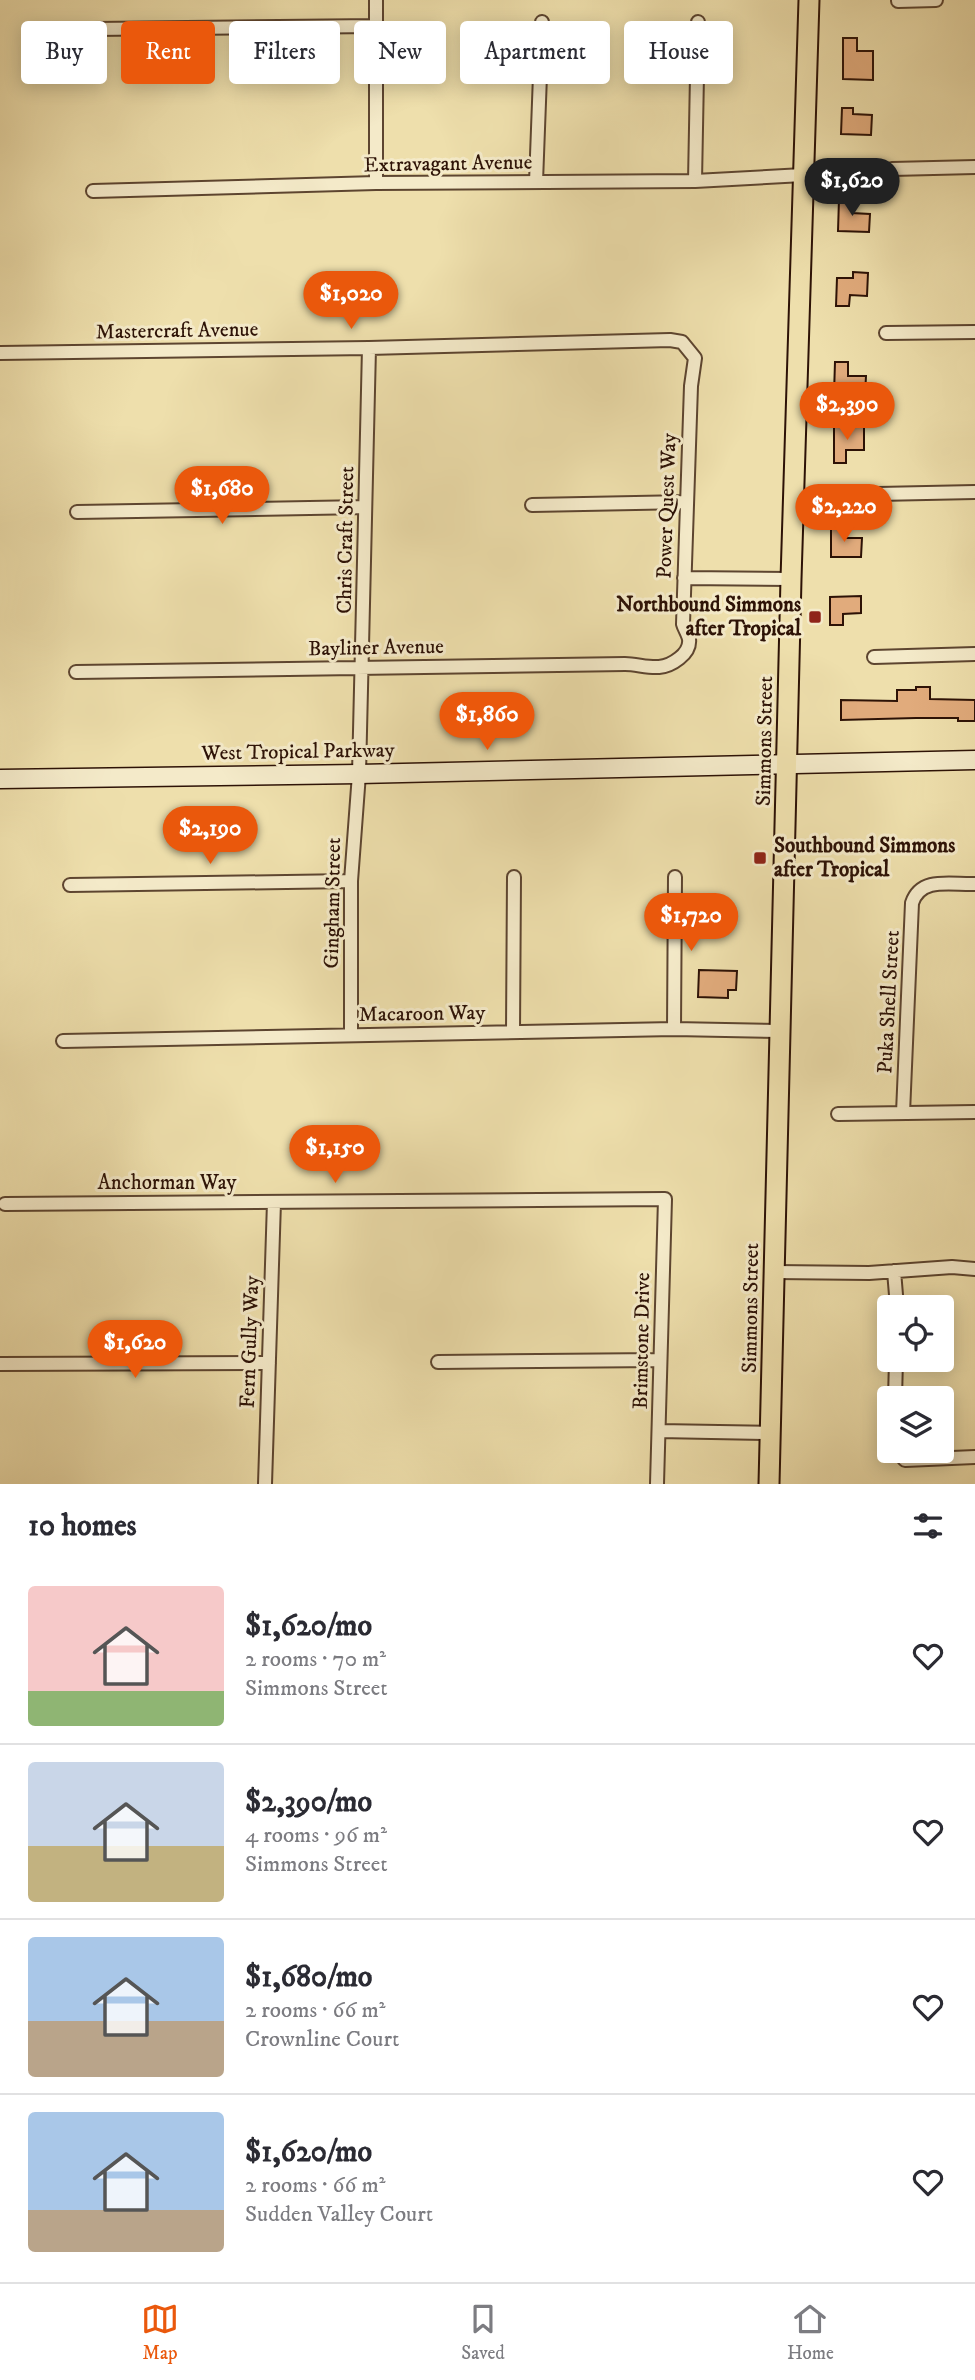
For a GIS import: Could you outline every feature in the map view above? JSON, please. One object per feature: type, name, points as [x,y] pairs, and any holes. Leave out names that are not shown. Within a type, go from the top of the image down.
[{"type":"main road","name":"Simmons Street","points":[[769,1484],[791,579],[809,0]]},
{"type":"main road","name":"West Tropical Parkway","points":[[0,779],[975,760]]},
{"type":"street","points":[[376,0],[376,21]]},
{"type":"street","points":[[898,1],[936,0]]},
{"type":"street","points":[[107,29],[354,26]]},
{"type":"street","points":[[376,84],[376,183]]},
{"type":"street","points":[[536,182],[540,84]]},
{"type":"street","points":[[695,181],[697,84]]},
{"type":"street","points":[[891,169],[975,167]]},
{"type":"street","name":"Extravagant Avenue","points":[[93,191],[376,183],[695,181],[803,175]]},
{"type":"street","points":[[886,333],[975,332]]},
{"type":"street","name":"Mastercraft Avenue","points":[[0,353],[369,348],[670,340],[682,342],[688,348]]},
{"type":"street","name":"Chris Craft Street","points":[[359,774],[369,348]]},
{"type":"street","name":"Power Quest Way","points":[[675,662],[687,649],[689,640],[683,624],[691,386],[695,358],[688,348]]},
{"type":"street","points":[[878,494],[975,492]]},
{"type":"street","points":[[531,505],[687,502]]},
{"type":"street","points":[[77,512],[365,507]]},
{"type":"street","points":[[684,578],[791,579]]},
{"type":"street","points":[[874,657],[975,654]]},
{"type":"street","name":"Bayliner Avenue","points":[[76,672],[625,664],[655,667],[675,662]]},
{"type":"street","name":"Gingham Street","points":[[351,1034],[351,881],[359,774]]},
{"type":"street","points":[[513,1032],[514,877]]},
{"type":"street","points":[[674,1029],[675,877]]},
{"type":"street","points":[[70,885],[351,881]]},
{"type":"street","name":"Puka Shell Street","points":[[903,1113],[912,903],[915,894],[933,884],[975,884]]},
{"type":"street","name":"Macaroon Way","points":[[63,1041],[674,1029],[781,1031]]},
{"type":"street","points":[[838,1114],[975,1112]]},
{"type":"street","name":"Anchorman Way","points":[[5,1204],[665,1199]]},
{"type":"street","name":"Brimstone Drive","points":[[657,1484],[665,1199]]},
{"type":"street","name":"Fern Gully Way","points":[[265,1484],[274,1202]]},
{"type":"street","points":[[775,1272],[894,1271],[951,1267],[975,1269]]},
{"type":"street","points":[[894,1271],[896,1295]]},
{"type":"street","points":[[438,1363],[660,1360]]},
{"type":"street","points":[[0,1364],[269,1363]]},
{"type":"street","points":[[659,1431],[771,1433]]},
{"type":"street","points":[[954,1458],[975,1457]]},
{"type":"building","points":[[843,38],[857,38],[857,51],[873,51],[873,80],[843,79]]},
{"type":"building","points":[[842,108],[853,108],[853,114],[872,115],[871,135],[841,134]]},
{"type":"building","points":[[839,199],[853,200],[852,213],[870,214],[869,232],[838,231]]},
{"type":"building","points":[[853,272],[868,273],[867,296],[850,295],[849,306],[836,306],[837,278],[853,278]]},
{"type":"building","points":[[835,362],[848,362],[848,376],[866,376],[865,395],[834,394]]},
{"type":"building","points":[[834,427],[864,427],[864,450],[846,450],[846,463],[834,463]]},
{"type":"building","points":[[831,524],[844,524],[844,538],[862,538],[861,557],[831,557]]},
{"type":"building","points":[[861,596],[861,613],[843,614],[843,625],[830,625],[830,597]]},
{"type":"building","points":[[916,687],[930,687],[930,699],[975,700],[975,721],[958,721],[958,718],[841,720],[841,700],[897,701],[897,690],[916,690]]},
{"type":"building","points":[[699,970],[737,971],[736,990],[728,990],[728,998],[698,997]]},
{"type":"place","name":"Northbound Simmons after Tropical","points":[[815,617]]},
{"type":"place","name":"Southbound Simmons after Tropical","points":[[760,858]]}]
